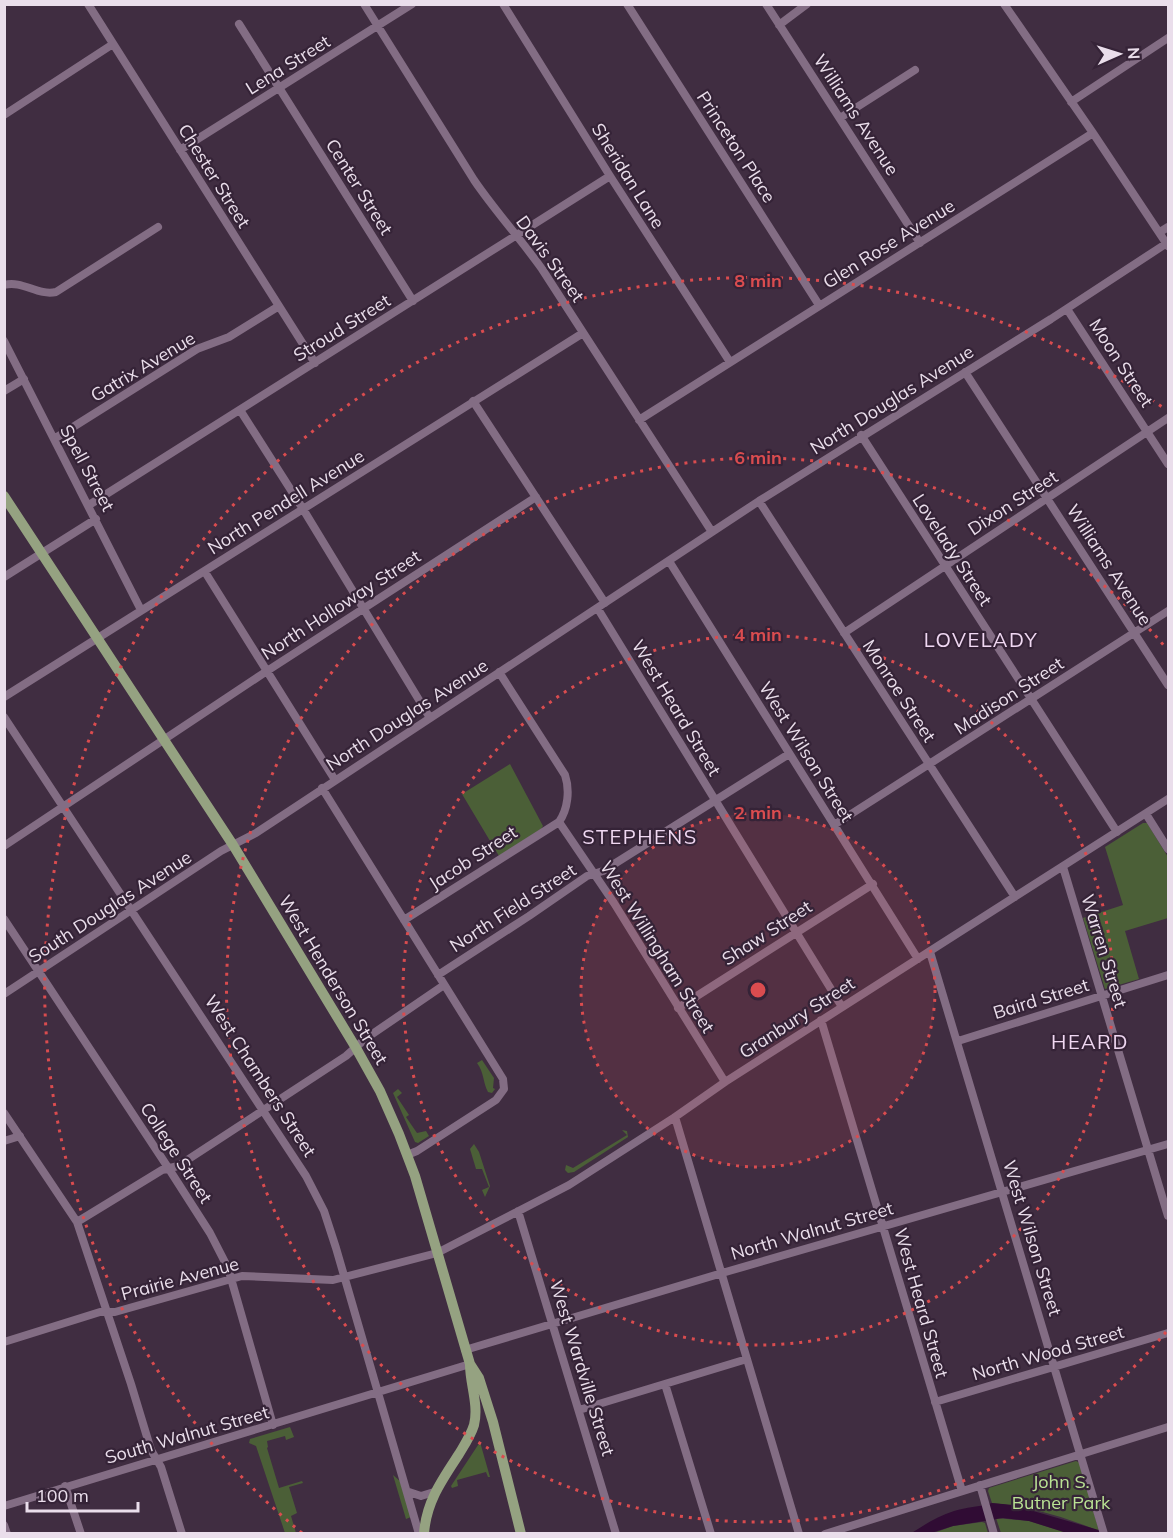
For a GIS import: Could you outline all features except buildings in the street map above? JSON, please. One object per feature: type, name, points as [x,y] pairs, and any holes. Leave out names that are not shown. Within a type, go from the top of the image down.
[{"type":"main road","name":"West Henderson Street","points":[[4,496],[233,845],[356,1048],[390,1113],[408,1155],[465,1350],[479,1378],[493,1422],[521,1533]]},
{"type":"main road","points":[[424,1533],[427,1511],[435,1492],[466,1443],[473,1427],[475,1408],[470,1382],[470,1364]]},
{"type":"street","name":"Chester Street","points":[[88,4],[315,363]]},
{"type":"street","name":"Davis Street","points":[[364,4],[492,207],[542,269],[712,532]]},
{"type":"street","name":"Lena Street","points":[[180,150],[412,4]]},
{"type":"street","name":"Sheridan Lane","points":[[503,4],[730,362]]},
{"type":"street","name":"Princeton Place","points":[[627,4],[819,305]]},
{"type":"street","name":"Williams Avenue","points":[[766,4],[920,243]]},
{"type":"street","points":[[779,25],[807,4]]},
{"type":"street","points":[[1004,4],[1168,245]]},
{"type":"street","name":"Center Street","points":[[238,24],[413,301]]},
{"type":"street","points":[[1071,102],[1168,38]]},
{"type":"street","points":[[4,115],[113,44]]},
{"type":"street","points":[[840,118],[915,70]]},
{"type":"street","name":"Glen Rose Avenue","points":[[639,420],[1093,133]]},
{"type":"street","name":"Stroud Street","points":[[89,505],[610,176]]},
{"type":"street","points":[[4,285],[17,284],[39,292],[56,292],[158,227]]},
{"type":"street","points":[[1160,232],[1168,227]]},
{"type":"street","name":"North Douglas Avenue","points":[[233,845],[598,609],[861,435],[1168,245]]},
{"type":"street","name":"Gatrix Avenue","points":[[54,439],[196,349],[229,337],[279,306]]},
{"type":"street","name":"Moon Street","points":[[1067,309],[1168,464]]},
{"type":"street","name":"North Pendell Avenue","points":[[4,697],[584,333]]},
{"type":"street","name":"Spell Street","points":[[4,341],[141,610]]},
{"type":"street","name":"Williams Avenue","points":[[965,372],[1168,685]]},
{"type":"street","points":[[4,391],[24,379]]},
{"type":"street","points":[[473,401],[605,603]]},
{"type":"street","points":[[240,410],[430,718]]},
{"type":"street","name":"Dixon Street","points":[[844,633],[1168,418]]},
{"type":"street","name":"Lovelady Street","points":[[861,435],[1117,832]]},
{"type":"street","name":"North Holloway Street","points":[[4,846],[267,671],[536,497]]},
{"type":"street","name":"Monroe Street","points":[[759,501],[1016,897]]},
{"type":"street","points":[[4,577],[96,519]]},
{"type":"street","name":"West Wilson Street","points":[[669,561],[918,959]]},
{"type":"street","points":[[205,572],[335,780]]},
{"type":"street","name":"West Heard Street","points":[[598,609],[842,1007]]},
{"type":"street","name":"Madison Street","points":[[834,825],[1168,611]]},
{"type":"street","points":[[500,672],[565,775],[568,795],[562,817],[558,822]]},
{"type":"street","name":"West Chambers Street","points":[[4,717],[264,1111],[306,1176],[324,1211],[409,1492],[408,1496],[419,1533]]},
{"type":"street","name":"North Field Street","points":[[438,975],[587,876],[603,871],[789,754]]},
{"type":"street","points":[[322,788],[503,1079],[504,1089],[496,1100],[408,1155]]},
{"type":"street","name":"Granbury Street","points":[[436,1253],[569,1185],[821,1020],[1168,799]]},
{"type":"street","points":[[1146,814],[1168,849]]},
{"type":"street","name":"West Willingham Street","points":[[558,822],[664,982],[725,1082]]},
{"type":"street","name":"Jacob Street","points":[[404,920],[558,822]]},
{"type":"street","name":"South Douglas Avenue","points":[[4,994],[233,845]]},
{"type":"street","name":"Warren Street","points":[[1063,867],[1168,1216]]},
{"type":"street","name":"Shaw Street","points":[[678,1008],[873,884]]},
{"type":"street","name":"College Street","points":[[4,919],[218,1247],[231,1279],[273,1425]]},
{"type":"street","name":"West Wilson Street","points":[[930,952],[1104,1533]]},
{"type":"street","name":"Baird Street","points":[[958,1041],[1168,975]]},
{"type":"street","points":[[77,1222],[162,1170],[178,1166],[264,1111],[444,985]]},
{"type":"street","name":"West Heard Street","points":[[821,1020],[962,1491]]},
{"type":"street","points":[[4,1113],[77,1222],[151,1450],[161,1467],[182,1533]]},
{"type":"street","points":[[675,1117],[799,1533]]},
{"type":"street","points":[[4,1141],[20,1136]]},
{"type":"street","name":"North Walnut Street","points":[[465,1350],[721,1273],[1168,1144]]},
{"type":"street","name":"West Wardville Street","points":[[518,1211],[616,1533]]},
{"type":"street","name":"Prairie Avenue","points":[[4,1342],[100,1312],[115,1312],[231,1279],[252,1275],[323,1281],[345,1278],[436,1253]]},
{"type":"street","name":"North Wood Street","points":[[935,1402],[1168,1333]]},
{"type":"street","points":[[579,1410],[747,1359]]},
{"type":"street","points":[[379,1392],[470,1364]]},
{"type":"street","points":[[665,1384],[711,1533]]},
{"type":"street","name":"South Walnut Street","points":[[4,1506],[379,1392]]},
{"type":"street","points":[[825,1533],[1168,1427]]},
{"type":"street","points":[[980,1485],[994,1533]]},
{"type":"street","points":[[66,1486],[81,1533]]},
{"type":"street","points":[[409,1492],[421,1496],[435,1492]]},
{"type":"street","points":[[4,1525],[7,1533]]},
{"type":"green space","points":[[510,764],[543,826],[499,856],[462,794]]},
{"type":"green space","points":[[1143,823],[1147,823],[1168,857],[1168,918],[1125,931],[1139,979],[1105,989],[1083,918],[1123,905],[1105,847]]},
{"type":"green space","points":[[482,1060],[494,1078],[493,1088],[495,1089],[492,1093],[488,1092],[477,1063]]},
{"type":"green space","points":[[398,1089],[402,1093],[397,1097],[409,1115],[406,1117],[417,1133],[426,1131],[429,1136],[418,1143],[415,1142],[393,1093]]},
{"type":"green space","points":[[622,1130],[627,1131],[628,1137],[574,1172],[568,1173],[565,1170],[566,1165],[573,1168],[627,1135]]},
{"type":"green space","points":[[474,1144],[479,1152],[490,1186],[485,1197],[482,1190],[489,1187],[482,1169],[476,1169],[470,1149]]},
{"type":"green space","points":[[290,1427],[294,1437],[286,1440],[285,1436],[267,1441],[267,1448],[279,1488],[302,1481],[303,1483],[289,1487],[297,1513],[291,1516],[296,1533],[285,1533],[256,1446],[249,1443],[250,1439]]},
{"type":"green space","points":[[480,1442],[490,1477],[486,1472],[457,1480],[458,1486],[452,1488],[451,1486]]},
{"type":"green space","name":"John S. Butner Park","points":[[1076,1461],[1080,1463],[1099,1531],[1046,1513],[992,1503],[989,1488]]},
{"type":"green space","points":[[393,1475],[400,1481],[411,1517],[406,1519]]},
{"type":"green space","points":[[996,1518],[1029,1521],[1067,1533],[1001,1533]]},
{"type":"green space","points":[[985,1523],[988,1533],[931,1534],[953,1526]]},
{"type":"shaded area","points":[[992,1503],[1013,1505],[1109,1533],[1067,1533],[1029,1521],[1003,1518],[953,1526],[931,1533],[910,1534],[948,1513]]},
{"type":"district","name":"LOVELADY","points":[[981,640]]},
{"type":"district","name":"STEPHENS","points":[[640,837]]},
{"type":"district","name":"HEARD","points":[[1090,1042]]}]
